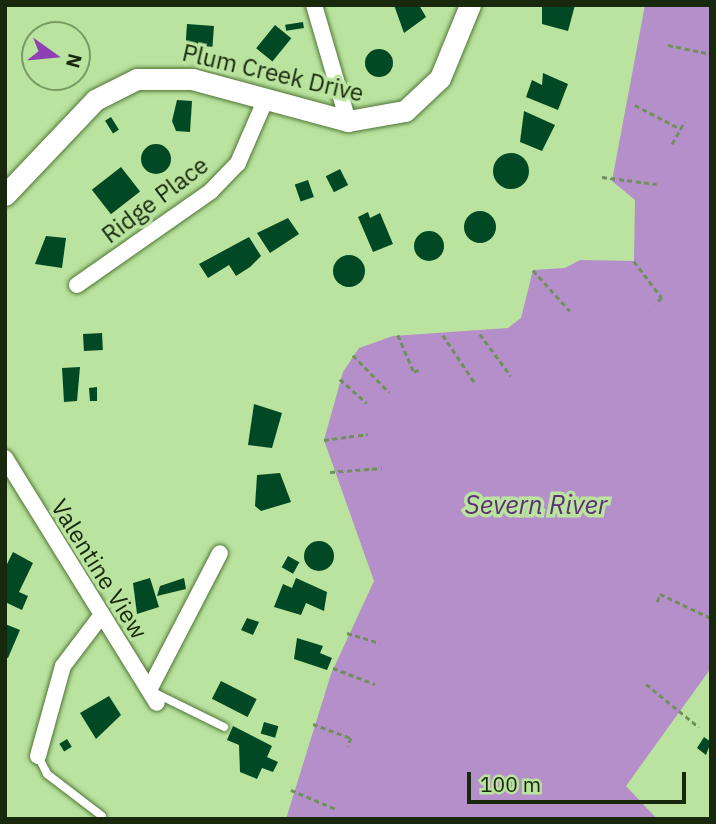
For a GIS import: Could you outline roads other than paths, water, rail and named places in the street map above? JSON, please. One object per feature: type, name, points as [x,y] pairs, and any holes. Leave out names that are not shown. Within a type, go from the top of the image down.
[{"type":"street","points":[[314,5],[348,121]]},
{"type":"street","name":"Plum Creek Drive","points":[[5,194],[95,100],[137,79],[174,76],[348,121],[383,119],[419,101],[440,78],[470,5]]},
{"type":"street","name":"Ridge Place","points":[[77,285],[211,191],[238,163],[265,101]]},
{"type":"street","name":"Valentine View","points":[[5,458],[153,697]]},
{"type":"street","points":[[153,697],[220,553]]},
{"type":"street","points":[[38,756],[63,666],[101,616]]},
{"type":"lane","points":[[153,697],[224,727]]},
{"type":"lane","points":[[38,756],[47,774],[102,816]]},
{"type":"water","name":"Severn River","points":[[645,5],[711,5],[711,668],[626,786],[657,819],[286,819],[331,674],[374,581],[324,440],[343,372],[359,348],[393,336],[508,328],[521,318],[533,270],[565,268],[580,260],[634,261],[635,200],[612,181]]}]
